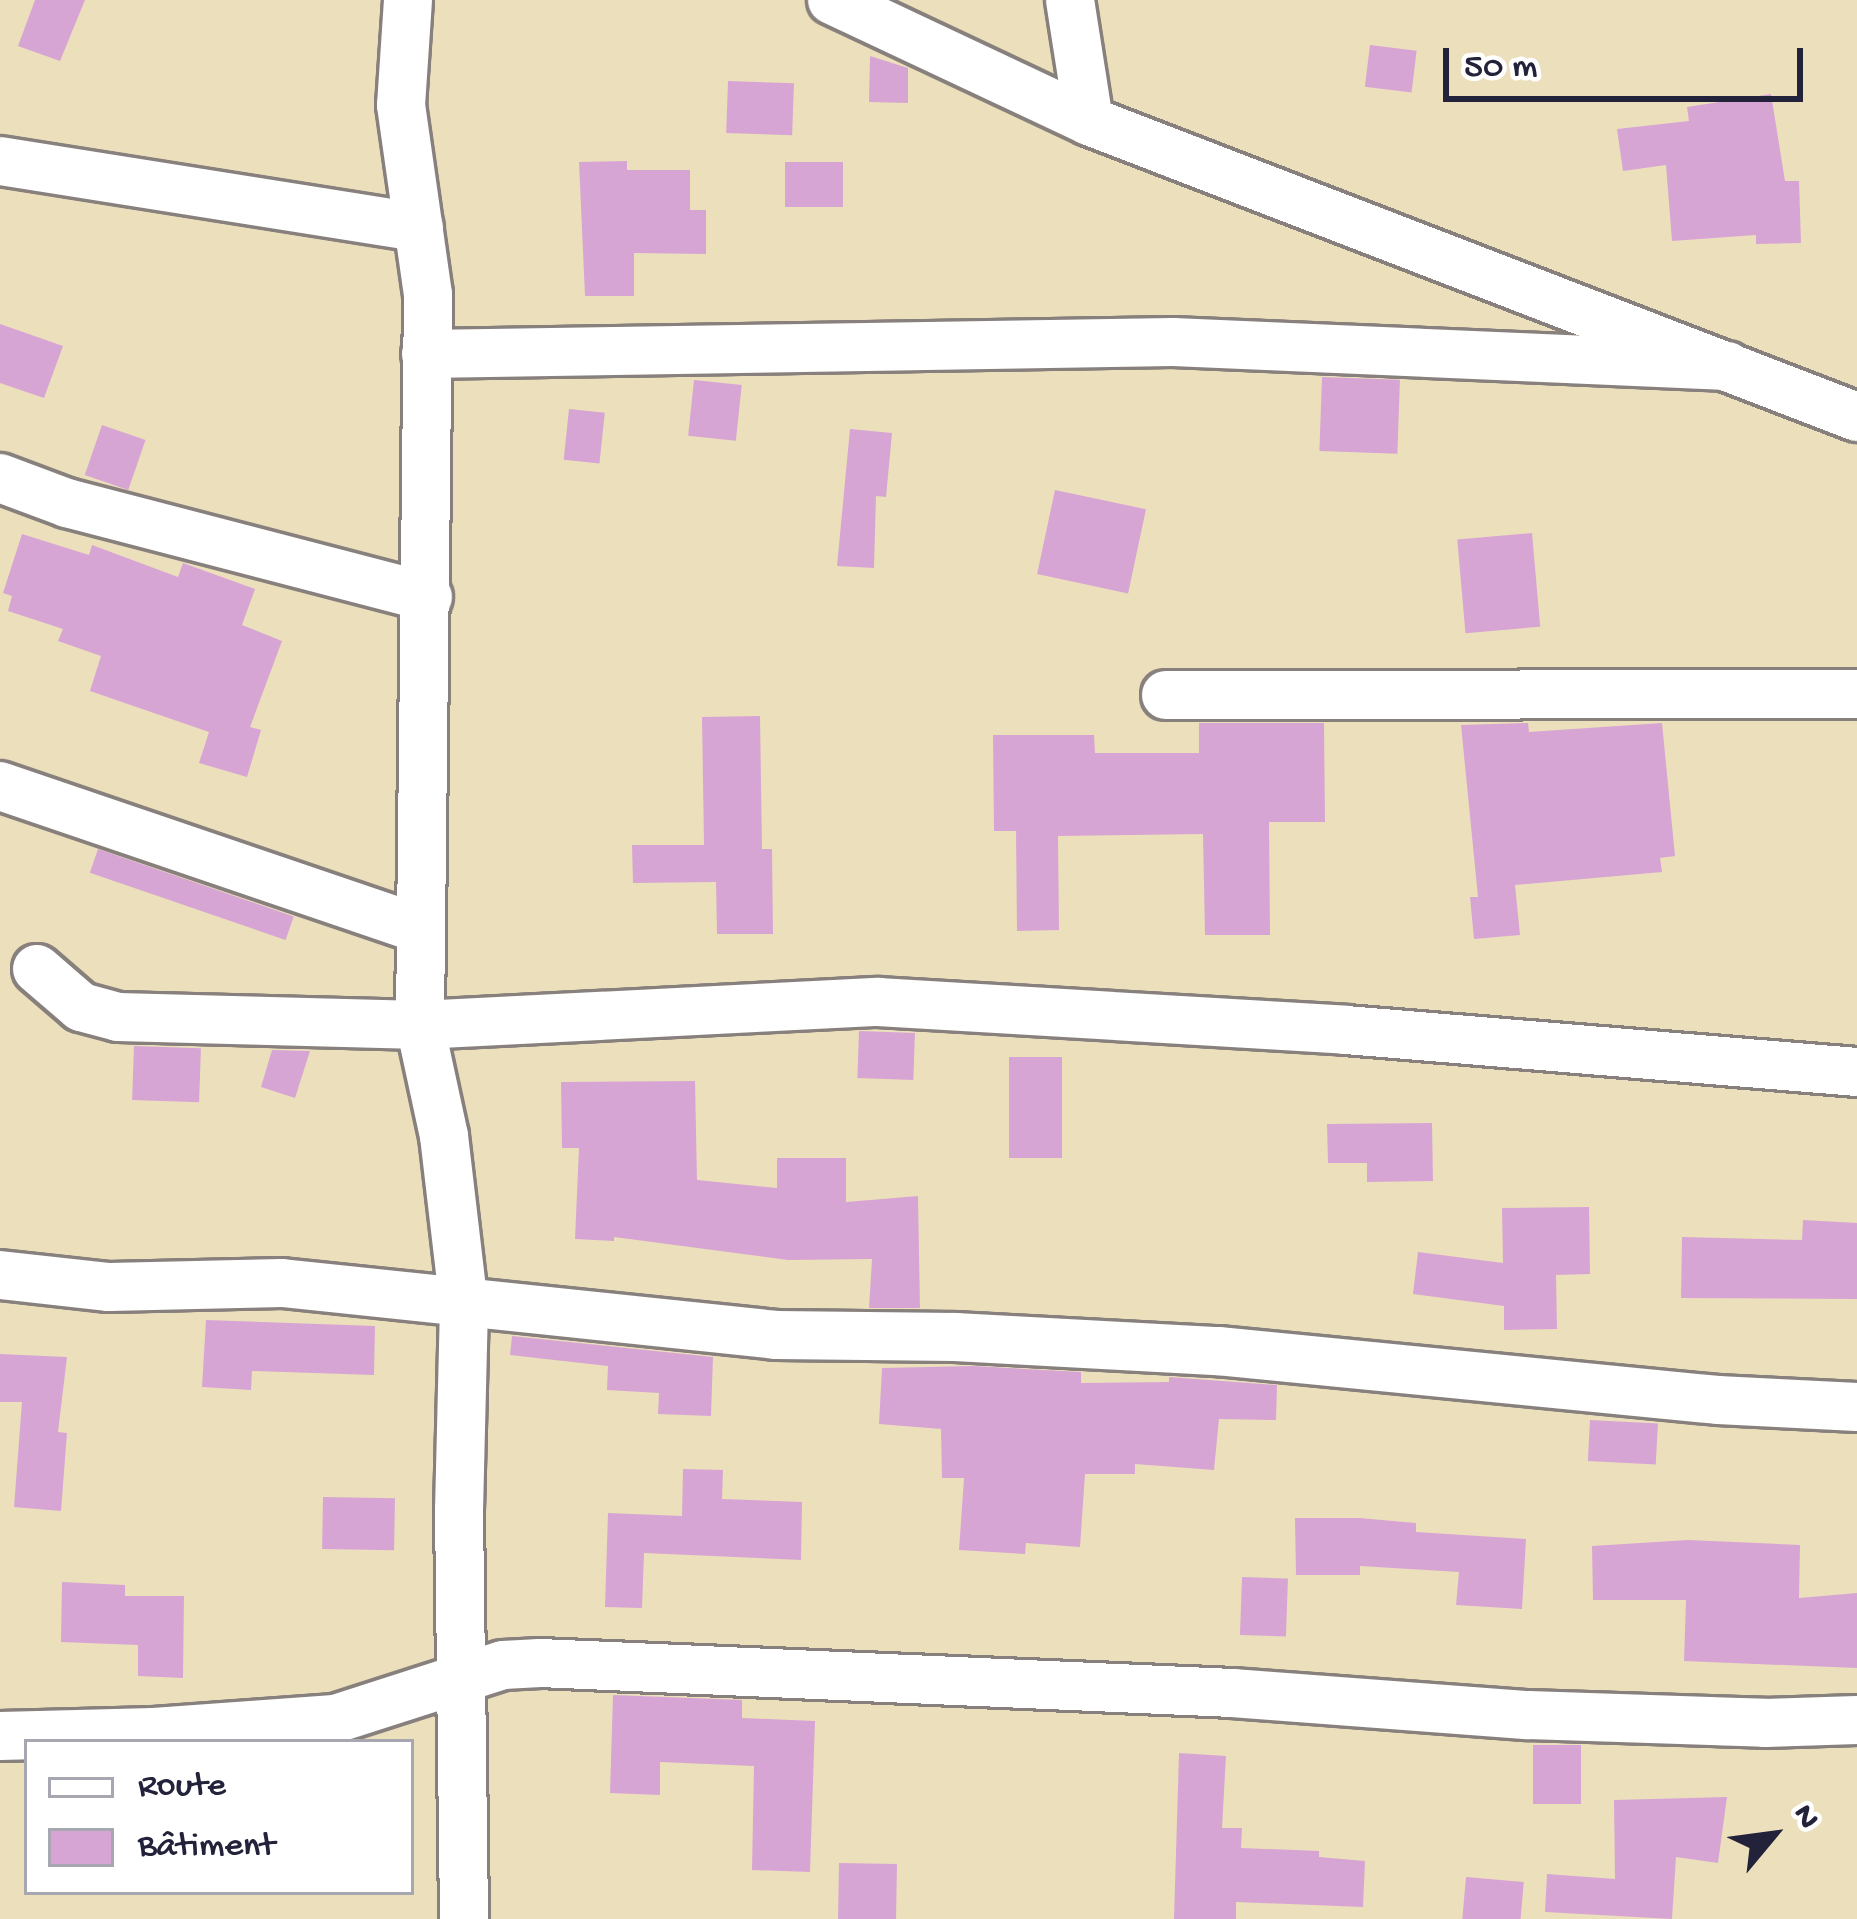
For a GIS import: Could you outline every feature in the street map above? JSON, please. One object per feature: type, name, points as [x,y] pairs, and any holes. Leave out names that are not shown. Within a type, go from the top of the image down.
[{"type":"street","points":[[408,0],[401,105],[428,295],[421,562],[428,597],[418,928],[420,1024],[444,1136],[464,1306],[459,1679],[464,1919]]},
{"type":"street","points":[[832,0],[1089,121],[1857,417]]},
{"type":"street","points":[[1070,0],[1089,121]]},
{"type":"street","points":[[0,161],[419,227]]},
{"type":"street","points":[[426,354],[1173,342],[1726,366]]},
{"type":"street","points":[[0,478],[67,502],[428,597]]},
{"type":"street","points":[[1166,695],[1857,694]]},
{"type":"street","points":[[0,786],[418,928]]},
{"type":"street","points":[[37,969],[81,1006],[118,1017],[420,1024],[878,1001],[1346,1030],[1857,1072]]},
{"type":"street","points":[[0,1275],[110,1286],[282,1283],[464,1306],[776,1335],[956,1337],[1218,1352],[1718,1400],[1857,1407]]},
{"type":"street","points":[[0,1736],[295,1724],[397,1703],[503,1665],[540,1663],[1232,1693],[1528,1715],[1857,1720]]},
{"type":"building","points":[[35,0],[85,0],[60,61],[18,46]]},
{"type":"building","points":[[1370,45],[1417,51],[1412,92],[1365,87]]},
{"type":"building","points":[[870,56],[908,68],[908,103],[869,102]]},
{"type":"building","points":[[728,81],[794,83],[792,135],[726,133]]},
{"type":"building","points":[[1771,94],[1785,181],[1799,181],[1801,243],[1756,244],[1756,235],[1672,241],[1666,165],[1623,171],[1617,129],[1689,121],[1687,107]]},
{"type":"building","points":[[627,161],[627,170],[690,170],[690,210],[706,210],[706,254],[634,253],[634,296],[585,296],[579,162]]},
{"type":"building","points":[[785,162],[843,162],[843,207],[785,207]]},
{"type":"building","points":[[0,324],[63,346],[44,398],[0,383]]},
{"type":"building","points":[[1322,377],[1400,380],[1397,454],[1319,451]]},
{"type":"building","points":[[694,380],[742,385],[736,441],[688,436]]},
{"type":"building","points":[[569,409],[605,413],[599,463],[564,460]]},
{"type":"building","points":[[102,425],[145,440],[128,490],[85,475]]},
{"type":"building","points":[[850,429],[892,433],[886,497],[876,496],[874,568],[837,566]]},
{"type":"building","points":[[1055,490],[1146,509],[1128,593],[1037,574]]},
{"type":"building","points":[[1532,533],[1540,627],[1465,633],[1457,540]]},
{"type":"building","points":[[22,534],[89,555],[92,545],[178,577],[183,563],[255,589],[242,625],[282,641],[250,727],[261,730],[247,777],[199,763],[209,732],[90,691],[101,656],[58,641],[63,629],[8,611],[12,596],[3,593]]},
{"type":"building","points":[[760,716],[762,849],[772,849],[773,934],[717,934],[716,882],[633,883],[632,845],[704,845],[702,717]]},
{"type":"building","points":[[1199,723],[1324,723],[1325,822],[1269,822],[1270,935],[1205,935],[1203,834],[1058,836],[1059,930],[1017,931],[1016,831],[994,831],[993,735],[1094,735],[1095,753],[1199,753]]},
{"type":"building","points":[[1528,723],[1529,732],[1662,723],[1675,856],[1660,858],[1662,872],[1515,885],[1520,935],[1474,939],[1470,897],[1478,897],[1461,725]]},
{"type":"building","points":[[98,849],[294,916],[286,940],[90,873]]},
{"type":"building","points":[[859,1031],[915,1033],[913,1080],[857,1078]]},
{"type":"building","points":[[134,1046],[201,1048],[199,1102],[132,1100]]},
{"type":"building","points":[[272,1050],[310,1051],[295,1098],[261,1087]]},
{"type":"building","points":[[1009,1057],[1062,1057],[1062,1158],[1009,1158]]},
{"type":"building","points":[[695,1081],[697,1180],[777,1188],[777,1158],[846,1158],[846,1202],[918,1196],[920,1308],[869,1308],[872,1259],[788,1260],[614,1237],[614,1241],[575,1239],[579,1148],[562,1148],[561,1082]]},
{"type":"building","points":[[1432,1123],[1433,1181],[1367,1182],[1367,1163],[1328,1163],[1327,1124]]},
{"type":"building","points":[[1589,1207],[1590,1274],[1556,1275],[1557,1329],[1504,1330],[1504,1306],[1413,1294],[1418,1252],[1503,1263],[1502,1208]]},
{"type":"building","points":[[1803,1220],[1857,1223],[1857,1299],[1681,1298],[1682,1237],[1802,1240]]},
{"type":"building","points":[[206,1320],[375,1326],[374,1375],[252,1371],[251,1390],[202,1387]]},
{"type":"building","points":[[512,1336],[713,1357],[711,1416],[658,1414],[659,1393],[607,1390],[608,1366],[510,1355]]},
{"type":"building","points":[[0,1354],[67,1357],[58,1432],[67,1433],[61,1511],[14,1507],[22,1402],[0,1402]]},
{"type":"building","points":[[973,1366],[1081,1372],[1081,1383],[1169,1382],[1169,1377],[1277,1385],[1276,1420],[1219,1419],[1214,1470],[1135,1464],[1135,1474],[1085,1474],[1080,1547],[1026,1543],[1025,1554],[959,1550],[964,1478],[942,1478],[941,1429],[879,1424],[882,1368]]},
{"type":"building","points":[[1590,1420],[1658,1424],[1656,1465],[1588,1461]]},
{"type":"building","points":[[683,1469],[723,1470],[722,1499],[802,1502],[801,1560],[644,1553],[642,1608],[605,1607],[608,1513],[682,1516]]},
{"type":"building","points":[[323,1497],[395,1498],[394,1550],[322,1549]]},
{"type":"building","points":[[1295,1518],[1416,1523],[1416,1532],[1526,1539],[1522,1609],[1456,1605],[1459,1572],[1360,1566],[1360,1575],[1296,1575]]},
{"type":"building","points":[[1688,1540],[1800,1545],[1799,1598],[1857,1593],[1857,1668],[1684,1661],[1686,1600],[1593,1600],[1592,1546]]},
{"type":"building","points":[[1242,1577],[1288,1579],[1286,1637],[1240,1635]]},
{"type":"building","points":[[62,1582],[125,1585],[125,1596],[184,1596],[183,1678],[138,1676],[138,1645],[61,1642]]},
{"type":"building","points":[[613,1695],[742,1700],[742,1718],[815,1721],[810,1872],[752,1870],[754,1766],[660,1762],[660,1795],[610,1793]]},
{"type":"building","points":[[1533,1745],[1581,1745],[1581,1804],[1533,1804]]},
{"type":"building","points":[[1179,1753],[1226,1756],[1222,1828],[1242,1828],[1241,1848],[1319,1851],[1319,1857],[1365,1861],[1363,1907],[1236,1902],[1236,1919],[1174,1919]]},
{"type":"building","points":[[1727,1797],[1718,1863],[1676,1857],[1672,1919],[1545,1912],[1547,1874],[1615,1879],[1614,1800]]},
{"type":"building","points":[[839,1863],[897,1864],[896,1919],[838,1919]]},
{"type":"building","points":[[1466,1877],[1524,1882],[1521,1919],[1462,1919]]}]
